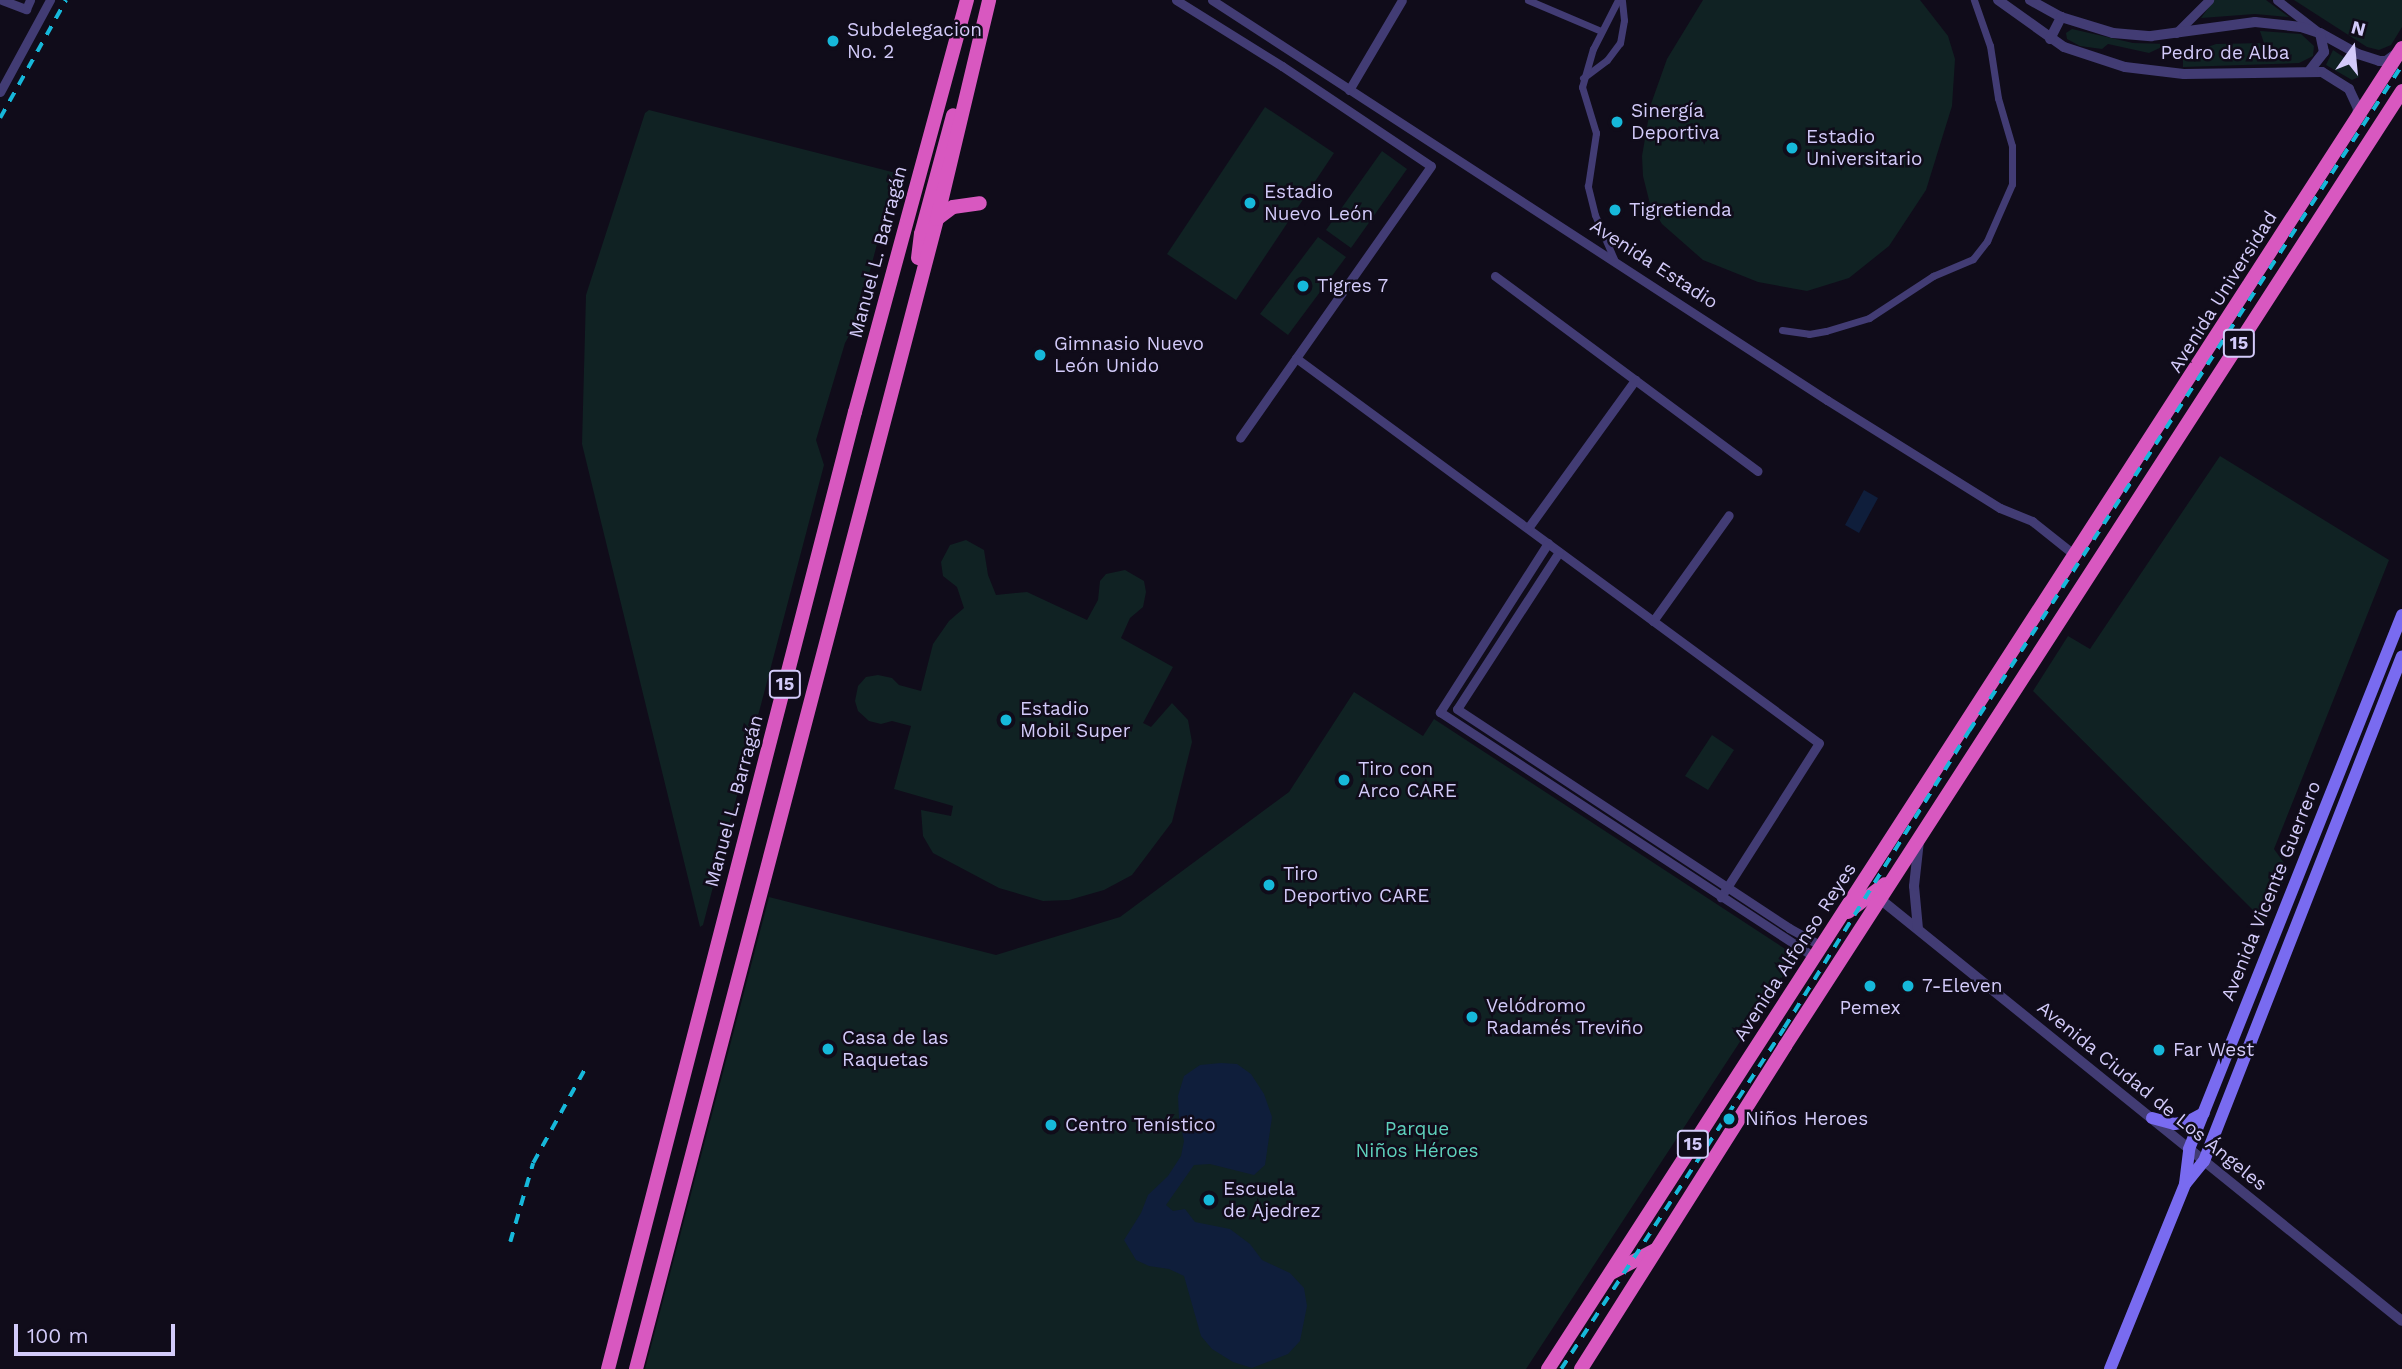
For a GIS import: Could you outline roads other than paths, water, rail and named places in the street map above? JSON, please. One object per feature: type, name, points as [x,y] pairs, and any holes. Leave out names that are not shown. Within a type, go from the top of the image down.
[{"type":"highway","name":"Manuel L. Barragán","points":[[608,1369],[855,412],[967,0]]},
{"type":"highway","name":"15","points":[[635,1369],[937,219],[989,0]]},
{"type":"highway","name":"Avenida Universidad","points":[[2076,556],[2402,47]]},
{"type":"highway","points":[[919,281],[921,234],[956,101],[969,81]]},
{"type":"highway","name":"Avenida Universidad","points":[[1919,839],[2402,91]]},
{"type":"highway","points":[[937,219],[953,207],[980,203]]},
{"type":"highway","points":[[2140,496],[2167,415]]},
{"type":"highway","name":"Avenida Alfonso Reyes","points":[[1548,1369],[2076,556]]},
{"type":"highway","name":"15","points":[[1581,1369],[1919,839]]},
{"type":"highway","points":[[1839,919],[1895,877]]},
{"type":"highway","points":[[1610,1273],[1655,1250]]},
{"type":"main road","name":"Avenida Vicente Guerrero","points":[[2110,1369],[2185,1184],[2189,1149],[2402,615]]},
{"type":"main road","name":"Avenida Vicente Guerrero","points":[[2185,1184],[2204,1161],[2402,656]]},
{"type":"main road","points":[[2152,1118],[2174,1124],[2187,1122],[2204,1113]]},
{"type":"street","points":[[2,0],[26,9],[30,0]]},
{"type":"street","points":[[0,92],[50,0]]},
{"type":"street","points":[[1176,0],[1283,66],[1431,166],[1240,438]]},
{"type":"street","name":"Avenida Estadio","points":[[1212,0],[1614,259],[1839,408],[2000,509],[2032,521],[2076,556]]},
{"type":"street","points":[[1349,90],[1402,0]]},
{"type":"street","points":[[1528,0],[1601,31]]},
{"type":"street","points":[[1614,259],[1598,223],[1588,186],[1596,133],[1582,92],[1582,79],[1601,31],[1620,0]]},
{"type":"street","points":[[1582,79],[1607,60],[1619,43],[1624,20],[1620,0]]},
{"type":"street","points":[[1782,330],[1809,334],[1869,318],[1933,276],[1973,259],[1987,241],[2012,184],[2013,158],[1998,98],[1990,47],[1974,0]]},
{"type":"street","name":"Pedro de Alba","points":[[1997,0],[2050,39],[2091,58],[2137,70],[2185,74],[2310,70],[2333,77],[2349,89],[2358,108],[2357,119]]},
{"type":"street","name":"Pedro de Alba","points":[[2030,0],[2061,17],[2113,33],[2141,36],[2255,22],[2294,25],[2320,33],[2351,51],[2379,61],[2394,57],[2402,47]]},
{"type":"street","points":[[2176,33],[2208,0]]},
{"type":"street","points":[[2277,0],[2320,33],[2323,57],[2310,70]]},
{"type":"street","points":[[2050,39],[2061,17]]},
{"type":"street","points":[[1494,276],[1758,471]]},
{"type":"street","points":[[1296,358],[1819,743],[1721,897]]},
{"type":"street","points":[[1528,528],[1635,380]]},
{"type":"street","points":[[1653,621],[1729,514]]},
{"type":"street","points":[[1548,543],[1440,712],[1721,897],[1818,951]]},
{"type":"street","points":[[1559,552],[1457,709],[1818,951]]},
{"type":"street","points":[[1918,929],[1914,886],[1919,839]]},
{"type":"street","points":[[1654,853],[1660,844]]},
{"type":"street","name":"Avenida Ciudad de Los Ángeles","points":[[1880,899],[2402,1321]]},
{"type":"water","points":[[1864,490],[1878,498],[1859,533],[1845,525]]},
{"type":"water","points":[[1237,1064],[1251,1074],[1264,1094],[1272,1117],[1265,1165],[1254,1175],[1210,1164],[1194,1165],[1166,1205],[1173,1211],[1185,1209],[1195,1222],[1230,1229],[1250,1244],[1262,1260],[1290,1273],[1304,1288],[1307,1306],[1300,1341],[1288,1354],[1252,1368],[1233,1362],[1212,1349],[1201,1336],[1184,1276],[1136,1260],[1124,1240],[1141,1213],[1148,1195],[1168,1176],[1181,1156],[1184,1141],[1178,1096],[1184,1076],[1200,1065]]},
{"type":"railway","points":[[0,118],[66,0]]},
{"type":"railway","points":[[1561,1369],[1784,1028],[1969,731],[2402,65]]},
{"type":"railway","points":[[510,1242],[533,1163],[586,1067]]},
{"type":"place","name":"Subdelegacion No. 2","points":[[833,41]]},
{"type":"place","name":"Sinergía Deportiva","points":[[1617,122]]},
{"type":"place","name":"Estadio Universitario","points":[[1792,148]]},
{"type":"place","name":"Estadio Nuevo León","points":[[1250,203]]},
{"type":"place","name":"Tigretienda","points":[[1615,210]]},
{"type":"place","name":"Tigres 7","points":[[1303,286]]},
{"type":"place","name":"Gimnasio Nuevo León Unido","points":[[1040,355]]},
{"type":"place","name":"Estadio Mobil Super","points":[[1006,720]]},
{"type":"place","name":"Tiro con Arco CARE","points":[[1344,780]]},
{"type":"place","name":"Tiro Deportivo CARE","points":[[1269,885]]},
{"type":"place","name":"Pemex","points":[[1870,986]]},
{"type":"place","name":"7-Eleven","points":[[1908,986]]},
{"type":"place","name":"Velódromo Radamés Treviño","points":[[1472,1017]]},
{"type":"place","name":"Casa de las Raquetas","points":[[828,1049]]},
{"type":"place","name":"Far West","points":[[2159,1050]]},
{"type":"place","name":"Niños Heroes","points":[[1729,1119]]},
{"type":"place","name":"Centro Tenístico","points":[[1051,1125]]},
{"type":"place","name":"Escuela de Ajedrez","points":[[1209,1200]]},
{"type":"park label","name":"Parque Niños Héroes","points":[[1417,1140]]}]
